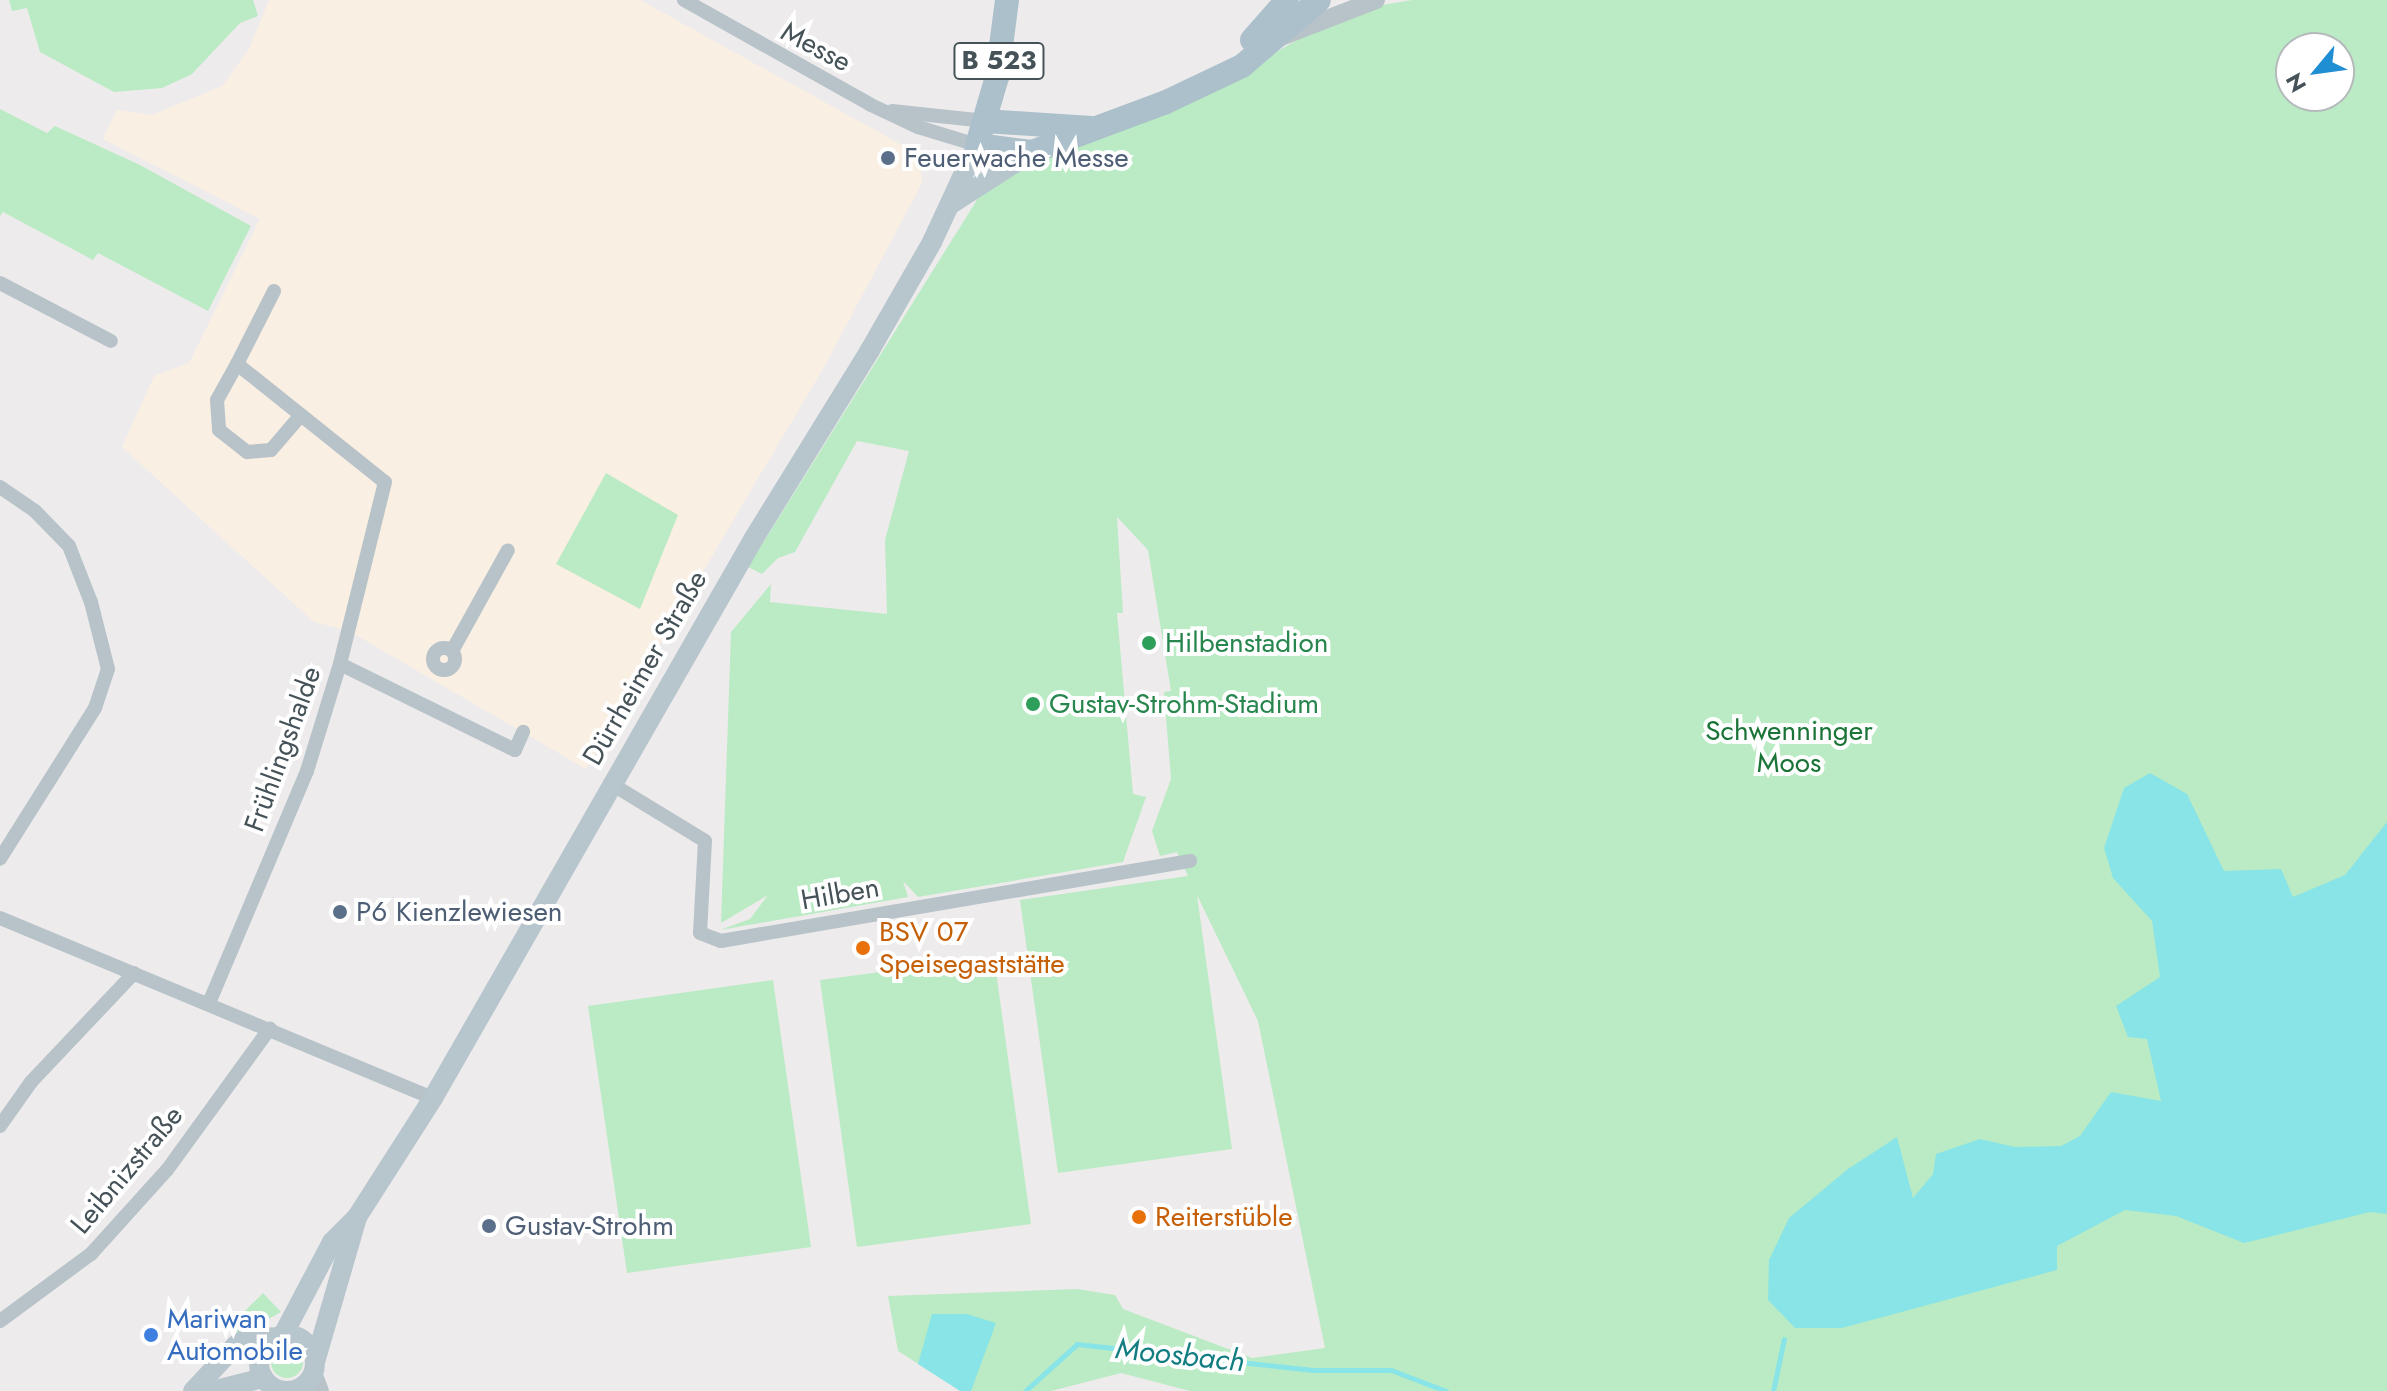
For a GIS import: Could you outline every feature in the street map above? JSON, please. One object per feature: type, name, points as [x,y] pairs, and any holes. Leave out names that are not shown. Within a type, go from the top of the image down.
[{"type":"main road","name":"B 523","points":[[1007,0],[985,121],[977,145],[1032,152],[1100,128],[1210,79]]},
{"type":"main road","points":[[1210,79],[1287,0]]},
{"type":"main road","points":[[1210,79],[1242,66],[1319,0]]},
{"type":"main road","name":"B 523","points":[[985,121],[1100,128]]},
{"type":"main road","name":"Dürrheimer Straße","points":[[279,1336],[332,1242],[357,1217],[433,1098],[610,783],[951,204],[977,145]]},
{"type":"main road","points":[[951,204],[1032,152]]},
{"type":"main road","name":"Dürrheimer Straße","points":[[316,1375],[357,1217]]},
{"type":"main road","points":[[193,1391],[236,1345],[251,1335],[279,1336],[306,1342],[316,1375],[295,1390],[270,1385],[212,1391]]},
{"type":"main road","points":[[270,1385],[260,1355],[279,1336]]},
{"type":"street","name":"Messe","points":[[684,0],[762,48],[884,111],[977,145]]},
{"type":"street","points":[[1276,38],[1376,0]]},
{"type":"street","name":"Messe","points":[[884,111],[985,121]]},
{"type":"street","points":[[0,283],[111,341]]},
{"type":"street","points":[[274,291],[217,400],[219,430],[247,452],[271,450],[301,415]]},
{"type":"street","points":[[237,364],[385,482],[340,664]]},
{"type":"street","points":[[0,487],[35,511],[69,546],[91,602],[108,669],[95,708],[0,859]]},
{"type":"street","points":[[452,651],[508,550]]},
{"type":"street","name":"Frühlingshalde","points":[[209,1003],[307,771],[340,664],[515,750],[523,732]]},
{"type":"street","name":"Hilben","points":[[610,783],[705,841],[700,933],[721,941],[1190,861]]},
{"type":"street","points":[[0,918],[433,1098]]},
{"type":"street","points":[[0,1126],[31,1082],[134,973]]},
{"type":"street","name":"Leibnizstraße","points":[[0,1321],[91,1254],[167,1170],[270,1028]]},
{"type":"shaded area","points":[[269,0],[640,0],[920,155],[922,183],[824,367],[586,769],[349,631],[314,622],[122,447],[154,376],[189,363],[260,219],[103,139],[117,110],[152,115],[222,86],[249,49]]},
{"type":"green space","points":[[9,0],[253,0],[258,16],[240,23],[192,74],[162,88],[114,92],[40,52],[27,8],[12,11]]},
{"type":"green space","name":"Schwenninger Moos","points":[[1412,0],[2387,0],[2387,1391],[1190,1391],[1121,1373],[1051,1391],[961,1391],[898,1351],[888,1296],[1077,1289],[1115,1295],[1123,1309],[1252,1358],[1325,1348],[1258,1021],[1197,895],[1232,1149],[1058,1173],[1020,900],[1188,876],[1177,852],[1160,856],[1152,831],[1171,779],[1164,692],[1171,691],[1148,550],[1117,517],[1123,613],[1117,613],[1133,794],[1146,797],[1123,862],[918,897],[903,881],[908,897],[720,930],[750,919],[768,895],[721,923],[731,632],[771,584],[770,602],[887,614],[885,540],[909,451],[857,441],[795,552],[778,558],[762,574],[748,567],[985,187],[1033,163],[1191,102],[1316,29],[1371,7]]},
{"type":"green space","points":[[0,109],[47,133],[55,126],[140,165],[251,226],[208,311],[98,253],[93,260],[3,212],[0,216]]},
{"type":"green space","points":[[606,473],[678,515],[640,609],[556,564]]},
{"type":"green space","points":[[994,957],[1031,1224],[857,1247],[820,980]]},
{"type":"green space","points":[[773,980],[811,1247],[627,1273],[588,1006]]},
{"type":"green space","points":[[263,1293],[281,1312],[242,1334],[234,1331],[230,1326]]},
{"type":"green space","points":[[287,1346],[298,1351],[303,1362],[298,1373],[287,1378],[276,1373],[271,1362],[276,1351]]},
{"type":"water","points":[[2150,773],[2187,794],[2224,871],[2281,869],[2293,897],[2345,875],[2387,822],[2387,1214],[2370,1212],[2244,1243],[2176,1216],[2125,1210],[2057,1246],[2057,1270],[1842,1328],[1795,1328],[1768,1300],[1769,1260],[1789,1218],[1848,1169],[1897,1137],[1913,1198],[1933,1174],[1936,1154],[1980,1139],[2015,1147],[2061,1146],[2080,1136],[2111,1092],[2161,1101],[2147,1039],[2128,1037],[2116,1006],[2160,977],[2152,921],[2113,878],[2104,848],[2124,788]]},
{"type":"water","points":[[932,1314],[967,1314],[996,1323],[971,1391],[960,1391],[918,1364]]},
{"type":"waterway","name":"Moosbach","points":[[1773,1391],[1784,1339]]},
{"type":"waterway","name":"Moosbach","points":[[1025,1391],[1077,1344],[1313,1370],[1391,1370],[1446,1391]]},
{"type":"place","name":"Feuerwache Messe","points":[[888,158]]},
{"type":"place","name":"Hilbenstadion","points":[[1149,643]]},
{"type":"place","name":"Gustav-Strohm-Stadium","points":[[1033,704]]},
{"type":"place","name":"P6 Kienzlewiesen","points":[[340,912]]},
{"type":"place","name":"BSV 07 Speisegaststätte","points":[[863,948]]},
{"type":"place","name":"Reiterstüble","points":[[1139,1217]]},
{"type":"place","name":"Gustav-Strohm","points":[[489,1226]]},
{"type":"place","name":"Mariwan Automobile","points":[[151,1335]]}]
